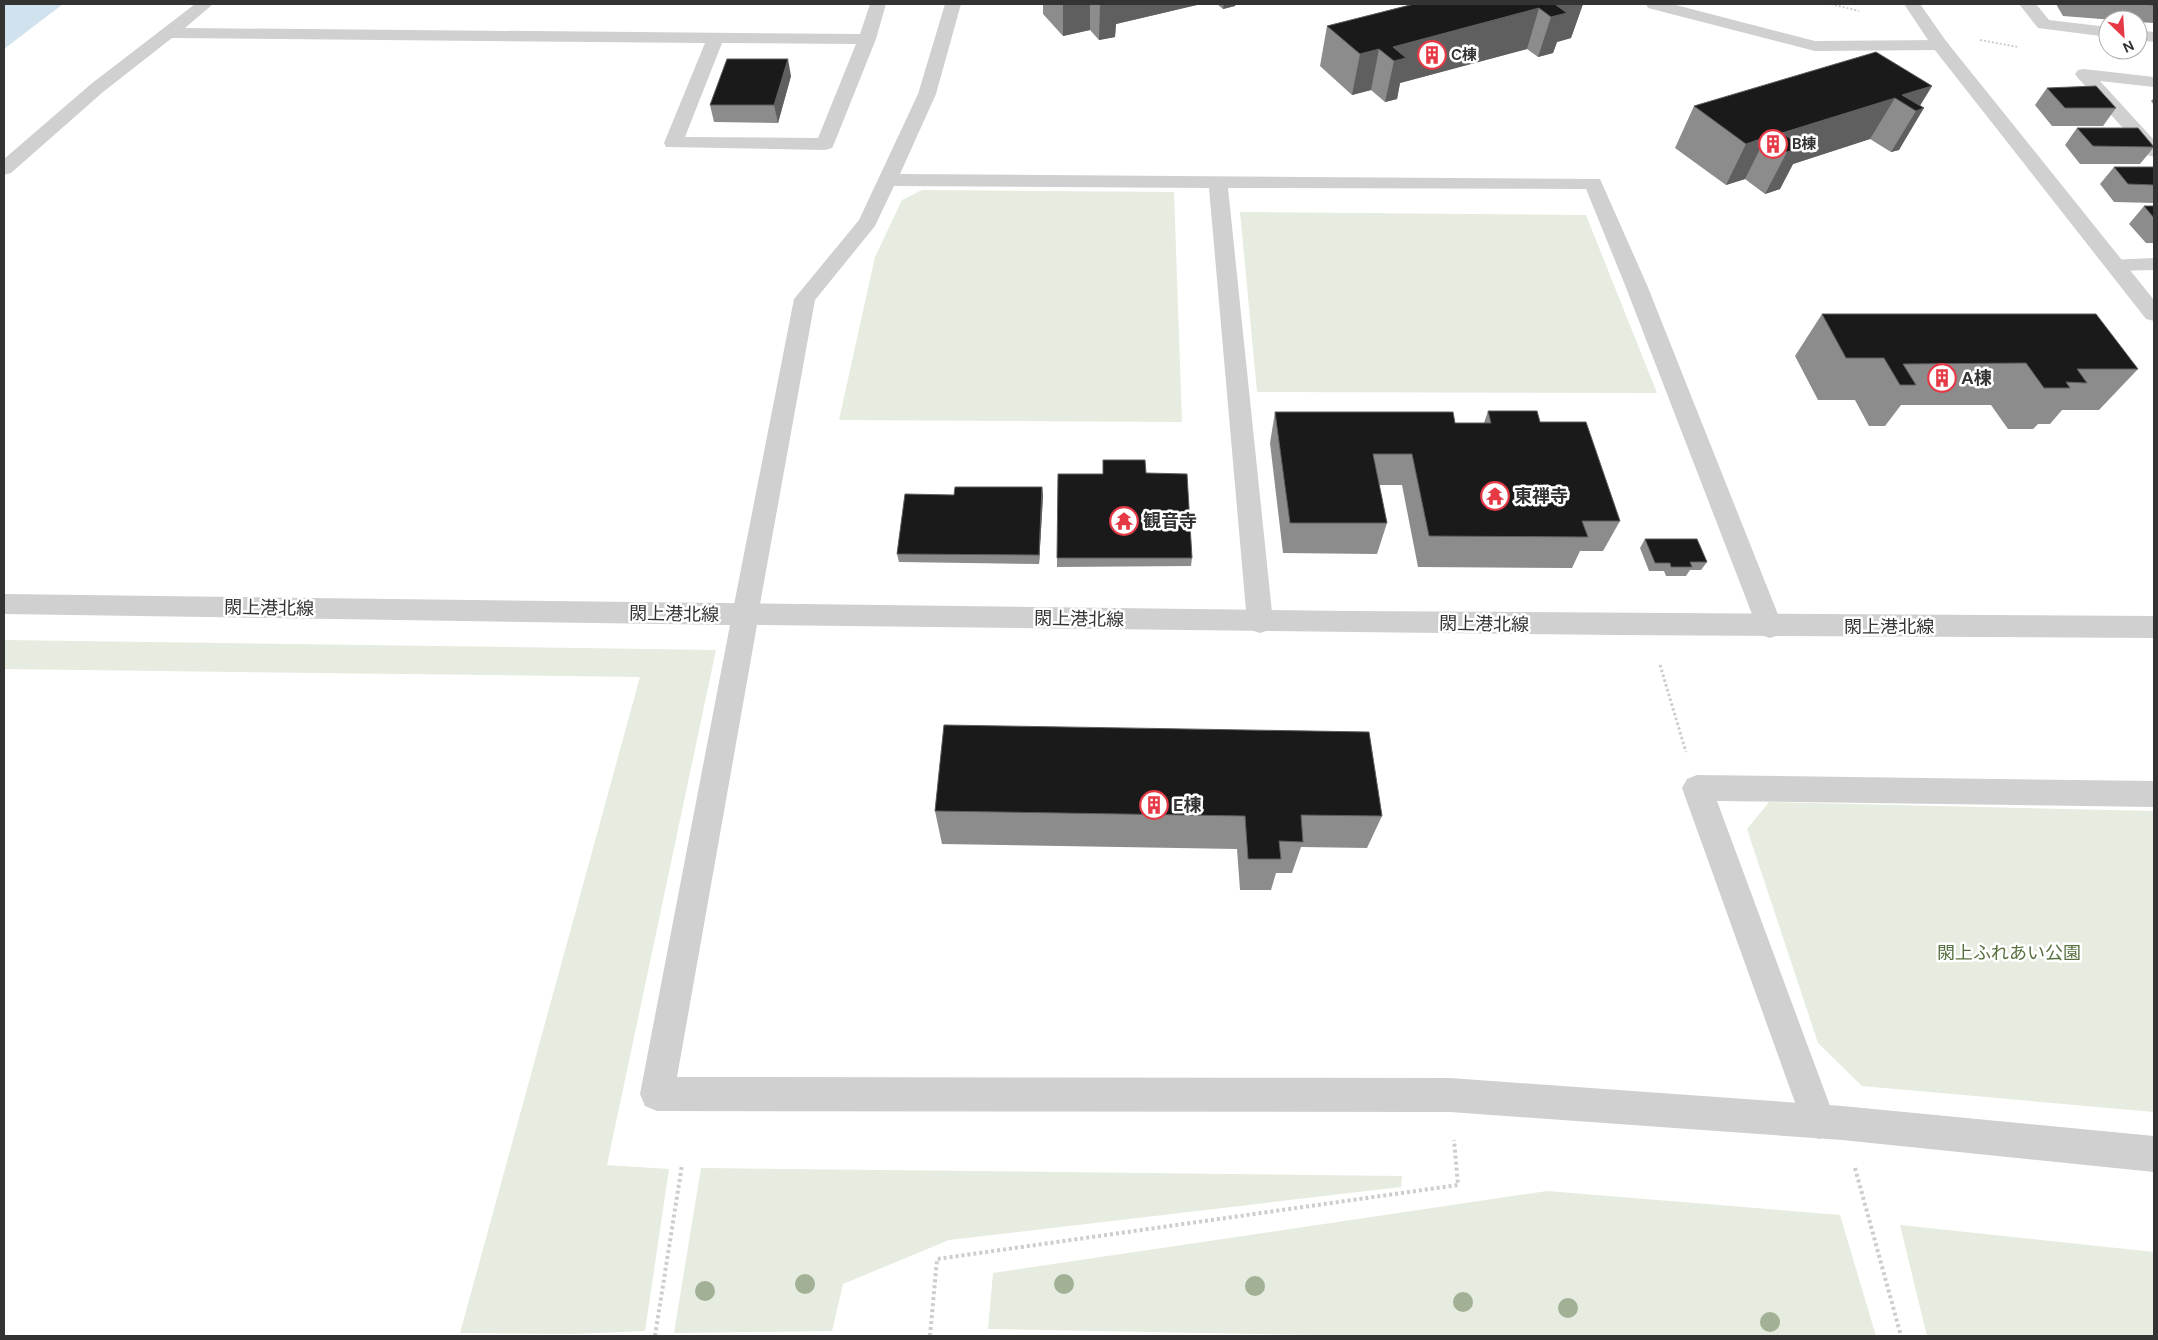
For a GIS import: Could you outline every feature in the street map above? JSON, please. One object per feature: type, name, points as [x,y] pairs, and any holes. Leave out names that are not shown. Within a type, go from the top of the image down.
[{"type":"street","points":[[4,169],[97,88],[204,4]]},
{"type":"street","points":[[715,38],[673,143],[825,144],[867,39],[878,4]]},
{"type":"street","points":[[953,4],[927,94],[868,222],[805,299],[657,1094],[1450,1095],[1831,1123],[2154,1154]]},
{"type":"street","points":[[1654,4],[1815,46],[1940,46]]},
{"type":"street","points":[[1912,4],[1940,46],[2154,314]]},
{"type":"street","points":[[2028,4],[2044,24],[2098,31]]},
{"type":"street","points":[[166,33],[867,39]]},
{"type":"street","points":[[2154,82],[2084,74],[2154,151]]},
{"type":"street","points":[[888,180],[1594,183],[1636,284],[1680,402],[1770,627]]},
{"type":"street","points":[[1218,182],[1260,622]]},
{"type":"street","points":[[2116,265],[2154,264]]},
{"type":"street","name":"閖上港北線","points":[[4,604],[1260,622],[1770,627],[2154,627]]},
{"type":"street","points":[[1831,1123],[1697,788],[2154,794]]},
{"type":"path","points":[[1660,665],[1697,788]]},
{"type":"path","points":[[930,1336],[937,1259],[1458,1185],[1450,1095]]},
{"type":"path","points":[[1831,1123],[1901,1336]]},
{"type":"path","points":[[655,1336],[682,1165]]},
{"type":"green space","points":[[922,190],[1174,192],[1182,422],[839,420],[875,257],[902,200]]},
{"type":"green space","points":[[1240,212],[1586,215],[1657,393],[1257,392]]},
{"type":"green space","points":[[4,640],[716,650],[607,1165],[669,1169],[645,1331],[573,1334],[460,1333],[640,677],[4,669]]},
{"type":"green space","name":"閖上ふれあい公園","points":[[1769,802],[2154,811],[2154,1112],[1862,1086],[1818,1043],[1747,829]]},
{"type":"green space","points":[[701,1168],[1402,1176],[1401,1187],[949,1240],[843,1284],[832,1331],[674,1333]]},
{"type":"green space","points":[[1547,1191],[1840,1215],[1876,1336],[1370,1336],[988,1329],[993,1273]]},
{"type":"green space","points":[[1900,1225],[2154,1252],[2154,1336],[1927,1336]]},
{"type":"water","points":[[4,4],[63,4],[4,49]]},
{"type":"building","points":[[1414,4],[1562,4],[1556,5],[1567,13],[1551,17],[1539,8],[1393,47],[1406,58],[1394,61],[1379,49],[1360,54],[1327,26]]},
{"type":"building","points":[[1876,52],[1932,86],[1902,95],[1924,108],[1916,111],[1895,98],[1782,133],[1803,147],[1787,152],[1766,137],[1746,144],[1694,106]]},
{"type":"building","points":[[727,59],[788,59],[774,105],[710,105]]},
{"type":"building","points":[[2096,86],[2116,108],[2065,108],[2047,88]]},
{"type":"building","points":[[2077,128],[2138,128],[2154,147],[2093,146]]},
{"type":"building","points":[[2114,167],[2154,167],[2154,185],[2128,184]]},
{"type":"building","points":[[2144,206],[2154,206],[2154,218]]},
{"type":"building","points":[[1822,314],[2096,314],[2138,369],[2077,369],[2087,383],[2066,382],[2070,388],[2044,388],[2026,363],[1903,364],[1916,385],[1900,385],[1884,358],[1846,358]]},
{"type":"building","points":[[1488,411],[1537,411],[1540,422],[1586,422],[1620,521],[1582,521],[1588,537],[1429,536],[1412,454],[1373,454],[1387,523],[1290,523],[1275,412],[1453,412],[1455,423],[1491,423]]},
{"type":"building","points":[[1103,460],[1145,460],[1146,473],[1187,474],[1192,558],[1057,558],[1058,474],[1103,474]]},
{"type":"building","points":[[955,487],[1042,487],[1039,555],[897,554],[905,494],[954,495]]},
{"type":"building","points":[[1645,539],[1697,539],[1707,562],[1690,562],[1692,567],[1671,567],[1670,563],[1655,563]]},
{"type":"building","points":[[944,725],[1369,732],[1382,816],[1301,815],[1303,842],[1279,841],[1281,859],[1248,859],[1245,816],[935,811]]},
{"type":"place","name":"C棟","points":[[1432,55]]},
{"type":"place","name":"B棟","points":[[1773,144]]},
{"type":"place","name":"A棟","points":[[1942,378]]},
{"type":"place","name":"東禅寺","points":[[1495,496]]},
{"type":"place","name":"観音寺","points":[[1124,521]]},
{"type":"place","name":"E棟","points":[[1154,805]]}]
